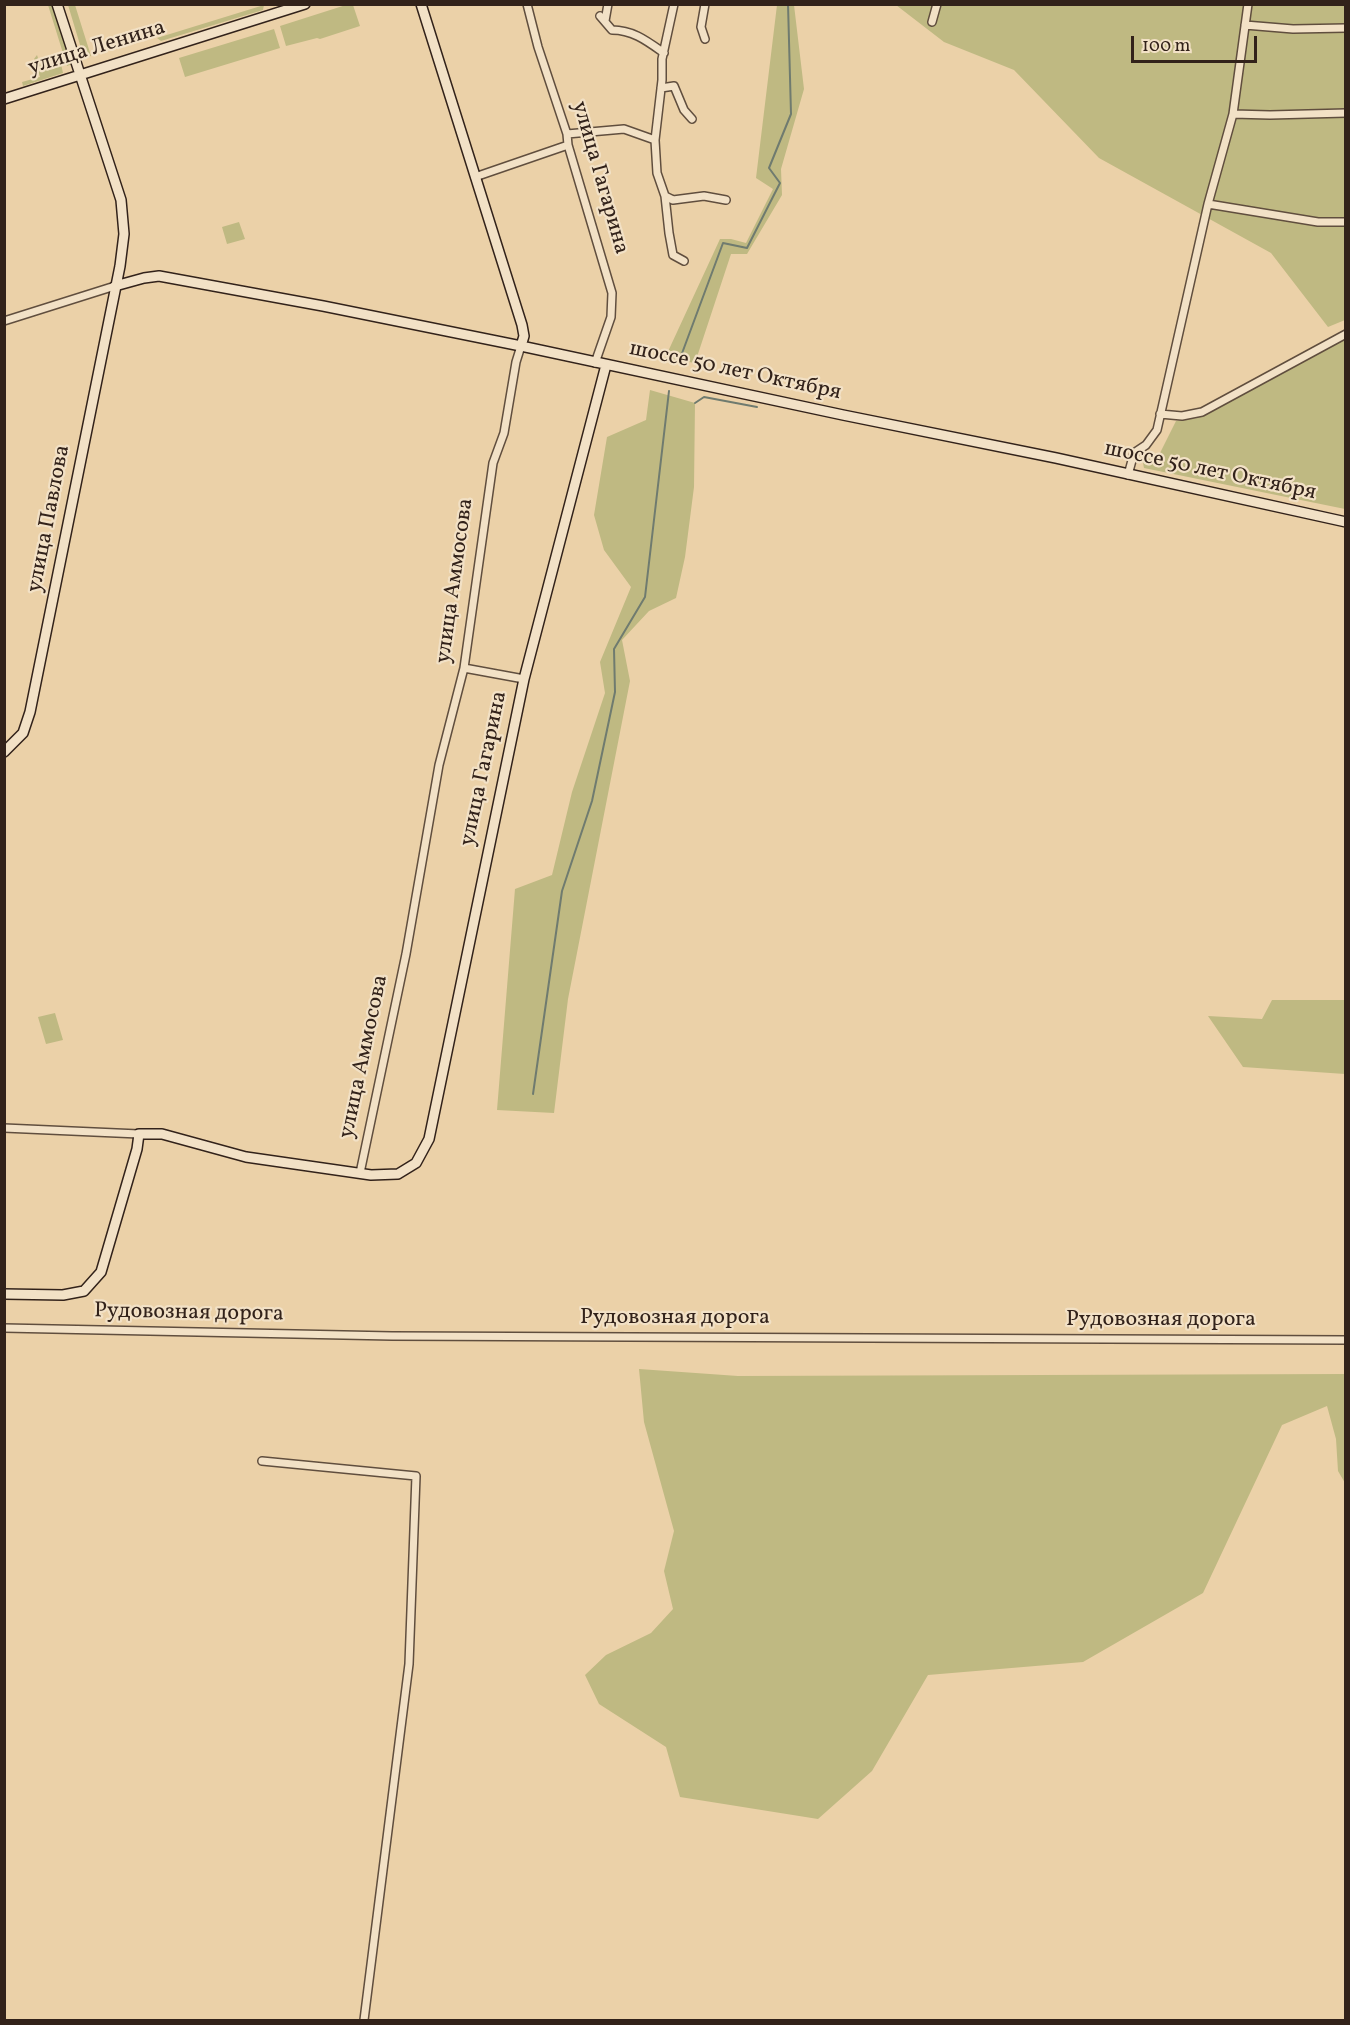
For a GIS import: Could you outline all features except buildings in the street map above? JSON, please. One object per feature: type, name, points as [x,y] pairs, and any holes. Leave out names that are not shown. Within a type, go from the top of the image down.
[{"type":"street","name":"улица Павлова","points":[[4,752],[23,733],[30,712],[124,234],[121,200],[57,4]]},
{"type":"street","name":"улица Ленина","points":[[4,99],[305,4]]},
{"type":"street","name":"улица Аммосова","points":[[360,1173],[403,970],[439,765],[464,668],[493,463],[504,433],[516,362],[524,336],[421,4]]},
{"type":"street","name":"улица Гагарина","points":[[527,4],[612,293],[611,317],[595,363]]},
{"type":"street","points":[[608,4],[602,19],[612,30],[636,34],[664,53]]},
{"type":"street","points":[[674,4],[664,53],[655,140],[657,173],[665,196],[673,255],[684,261]]},
{"type":"street","points":[[705,4],[701,27],[705,39]]},
{"type":"street","points":[[932,22],[937,4]]},
{"type":"street","points":[[1128,475],[1134,453],[1151,440],[1157,430],[1208,204],[1233,114],[1248,4]]},
{"type":"street","points":[[1245,25],[1293,29],[1346,28]]},
{"type":"street","points":[[661,88],[674,86],[684,110],[692,119]]},
{"type":"street","points":[[1233,114],[1346,113]]},
{"type":"street","points":[[567,134],[624,129],[655,140]]},
{"type":"street","points":[[475,177],[568,145]]},
{"type":"street","points":[[665,196],[673,200],[704,196],[726,200]]},
{"type":"street","points":[[1208,204],[1318,222],[1346,222]]},
{"type":"street","name":"шоссе 50 лет Октября","points":[[115,286],[159,276],[323,306],[1056,458],[1346,522]]},
{"type":"street","points":[[4,321],[115,286]]},
{"type":"street","points":[[1160,414],[1182,416],[1202,412],[1346,334]]},
{"type":"street","name":"улица Гагарина","points":[[360,1173],[398,1174],[416,1162],[429,1139],[524,679],[606,365]]},
{"type":"street","points":[[464,668],[524,679]]},
{"type":"street","points":[[4,1128],[162,1134],[246,1157],[360,1173]]},
{"type":"street","points":[[4,1294],[63,1295],[84,1291],[100,1272],[137,1149],[139,1134]]},
{"type":"street","name":"Рудовозная дорога","points":[[4,1328],[404,1336],[1346,1340]]},
{"type":"street","points":[[262,1461],[416,1476],[409,1664],[364,2020]]},
{"type":"shaded area","points":[[349,4],[353,5],[360,26],[320,39],[286,46],[280,26]]},
{"type":"shaded area","points":[[48,5],[54,5],[72,64],[67,66]]},
{"type":"shaded area","points":[[68,5],[75,5],[91,56],[84,58]]},
{"type":"shaded area","points":[[264,5],[263,10],[161,41],[157,38]]},
{"type":"shaded area","points":[[777,5],[794,5],[804,89],[781,169],[782,195],[747,254],[731,254],[695,363],[665,358],[720,239],[746,243],[773,189],[756,178]]},
{"type":"shaded area","points":[[896,5],[1345,5],[1345,320],[1328,327],[1271,253],[1099,158],[1014,70],[944,42]]},
{"type":"shaded area","points":[[274,29],[280,48],[185,77],[179,58]]},
{"type":"shaded area","points":[[37,55],[42,70],[61,64],[63,73],[23,86],[22,82],[40,77],[34,59]]},
{"type":"shaded area","points":[[239,222],[245,239],[227,244],[222,227]]},
{"type":"shaded area","points":[[1345,339],[1345,509],[1144,468],[1142,458],[1157,459],[1176,421],[1198,418],[1309,356]]},
{"type":"shaded area","points":[[650,390],[695,403],[694,487],[685,557],[676,598],[649,611],[622,640],[630,681],[568,999],[554,1113],[497,1110],[515,889],[552,875],[572,792],[605,693],[600,662],[631,587],[604,550],[594,515],[607,437],[646,420]]},
{"type":"shaded area","points":[[1272,1000],[1345,1000],[1345,1074],[1243,1067],[1208,1016],[1262,1019]]},
{"type":"shaded area","points":[[55,1013],[63,1040],[46,1044],[38,1017]]},
{"type":"shaded area","points":[[639,1369],[738,1376],[1345,1374],[1345,1483],[1338,1471],[1336,1439],[1327,1406],[1282,1425],[1203,1593],[1083,1662],[928,1675],[872,1771],[818,1819],[680,1797],[666,1747],[599,1704],[585,1675],[606,1655],[651,1633],[673,1609],[664,1571],[674,1531],[644,1422]]},
{"type":"waterway","points":[[681,356],[723,243],[747,248],[780,183],[769,168],[791,114],[788,4]]},
{"type":"waterway","points":[[533,1094],[562,891],[592,801],[615,692],[614,649],[645,597],[669,391]]},
{"type":"waterway","points":[[695,403],[704,397],[757,407]]}]
